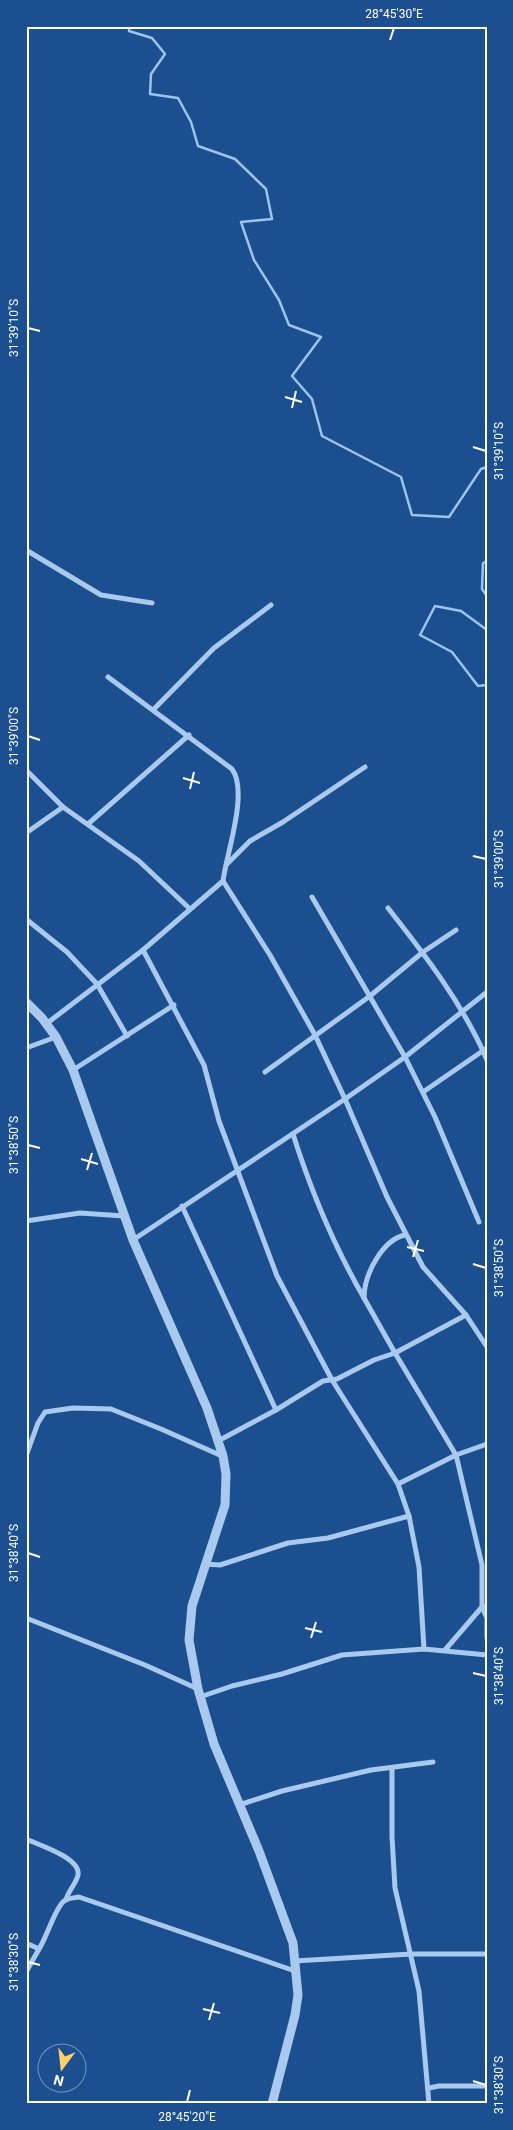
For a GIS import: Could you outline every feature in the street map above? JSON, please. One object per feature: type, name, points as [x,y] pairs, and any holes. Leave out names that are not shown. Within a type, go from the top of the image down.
[{"type":"street","points":[[26,550],[101,594],[152,603]]},
{"type":"street","points":[[153,710],[214,648],[271,605]]},
{"type":"street","points":[[108,677],[189,735],[235,772],[238,788],[235,832],[225,866],[223,881],[270,955],[315,1035],[345,1099],[379,1180],[405,1235],[423,1267],[466,1315],[487,1347]]},
{"type":"street","points":[[88,824],[189,735]]},
{"type":"street","points":[[225,866],[250,841],[283,822],[365,767]]},
{"type":"street","points":[[26,770],[63,807],[139,861],[190,909]]},
{"type":"street","points":[[26,833],[63,807]]},
{"type":"street","points":[[46,1024],[143,950],[223,881]]},
{"type":"street","points":[[312,897],[405,1057],[435,1117],[479,1222]]},
{"type":"street","points":[[388,908],[423,952],[463,1011],[485,1049],[487,1060]]},
{"type":"street","points":[[26,919],[67,952],[97,984],[127,1036]]},
{"type":"street","points":[[265,1072],[370,996],[423,952],[456,930]]},
{"type":"street","points":[[143,950],[174,1005],[204,1066],[219,1121],[277,1276],[332,1380],[398,1484],[409,1516],[421,1586],[424,1649]]},
{"type":"street","points":[[133,1240],[182,1206],[237,1172],[405,1057],[487,992]]},
{"type":"street","points":[[26,1002],[56,1037],[73,1070],[133,1240],[207,1408],[223,1456],[226,1474],[225,1506],[192,1606],[189,1624],[190,1648],[199,1693],[214,1744],[273,1887],[292,1943],[298,1979],[298,1995],[295,2015],[272,2104]]},
{"type":"street","points":[[73,1070],[174,1005]]},
{"type":"street","points":[[26,1048],[56,1037]]},
{"type":"street","points":[[422,1092],[485,1049]]},
{"type":"street","points":[[293,1134],[309,1184],[364,1298],[394,1353],[456,1455],[482,1565],[487,1637]]},
{"type":"street","points":[[182,1206],[276,1410]]},
{"type":"street","points":[[26,1221],[80,1213],[125,1216]]},
{"type":"street","points":[[364,1298],[367,1282],[380,1253],[390,1241],[405,1235]]},
{"type":"street","points":[[218,1441],[276,1410],[323,1381],[332,1380],[374,1360],[394,1353],[466,1315]]},
{"type":"street","points":[[26,1456],[38,1423],[45,1412],[102,1408],[120,1412],[223,1456]]},
{"type":"street","points":[[398,1484],[456,1455],[487,1444]]},
{"type":"street","points":[[205,1564],[220,1565],[288,1544],[328,1538],[409,1516]]},
{"type":"street","points":[[445,1650],[485,1606]]},
{"type":"street","points":[[26,1618],[145,1665],[199,1693],[282,1674],[342,1656],[424,1649],[487,1655]]},
{"type":"street","points":[[239,1805],[321,1781],[371,1770],[392,1769],[410,1764],[433,1762]]},
{"type":"street","points":[[392,1769],[392,1838],[395,1888],[411,1954],[422,2013],[429,2104]]},
{"type":"street","points":[[26,1839],[64,1856],[74,1863],[77,1867],[78,1876],[66,1900],[59,1907],[50,1930],[26,1972]]},
{"type":"street","points":[[66,1900],[80,1897],[295,1966],[411,1954],[487,1954]]},
{"type":"street","points":[[26,1943],[40,1948]]},
{"type":"street","points":[[429,2088],[439,2086],[487,2086]]},
{"type":"waterway","points":[[129,26],[129,31],[152,38],[165,54],[151,74],[150,94],[178,98],[191,122],[198,146],[235,159],[266,189],[272,219],[241,222],[254,260],[279,300],[289,325],[321,337],[292,376],[312,399],[322,436],[401,477],[412,515],[449,517],[481,469],[487,467]]},
{"type":"waterway","points":[[487,561],[483,563],[482,589],[487,596]]},
{"type":"waterway","points":[[487,630],[461,611],[435,606],[420,635],[452,652],[478,686],[486,685],[487,687]]}]
